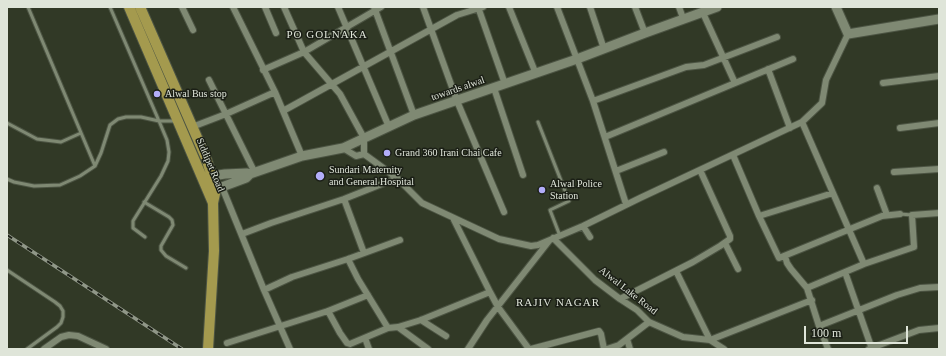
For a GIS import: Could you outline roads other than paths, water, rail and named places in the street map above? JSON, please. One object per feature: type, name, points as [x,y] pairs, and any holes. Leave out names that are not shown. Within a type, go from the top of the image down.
[{"type":"main road","name":"Siddipet Road","points":[[129,7],[178,121],[215,189],[213,203],[214,251],[208,349]]},
{"type":"main road","name":"towards alwal","points":[[215,189],[302,156],[344,148],[414,115],[577,60],[683,18],[703,13],[717,7]]},
{"type":"main road","points":[[836,7],[848,34],[939,19]]},
{"type":"main road","name":"Siddipet Road","points":[[143,8],[192,127],[208,177]]},
{"type":"main road","points":[[208,177],[247,173],[252,174]]},
{"type":"street","points":[[182,7],[193,30]]},
{"type":"street","points":[[233,7],[275,92],[302,156]]},
{"type":"street","points":[[264,7],[276,33]]},
{"type":"street","points":[[284,7],[304,52],[340,94],[364,138],[364,154]]},
{"type":"street","points":[[338,7],[389,127]]},
{"type":"street","points":[[423,7],[457,101],[504,212]]},
{"type":"street","points":[[509,7],[536,74]]},
{"type":"street","points":[[557,7],[593,101],[626,204]]},
{"type":"street","points":[[590,7],[604,49]]},
{"type":"street","points":[[635,7],[645,33]]},
{"type":"street","points":[[678,7],[683,18]]},
{"type":"street","points":[[263,70],[304,52],[376,8],[414,115]]},
{"type":"street","points":[[283,111],[457,15],[480,8],[505,84]]},
{"type":"street","points":[[703,13],[735,83]]},
{"type":"street","points":[[364,154],[397,178],[422,203],[499,239],[531,246],[551,240],[583,226],[626,204],[802,122],[822,103],[826,80],[848,34]]},
{"type":"street","points":[[593,101],[686,67],[704,65],[777,36]]},
{"type":"street","points":[[605,137],[793,59]]},
{"type":"street","points":[[768,69],[790,128]]},
{"type":"street","points":[[883,83],[939,76]]},
{"type":"street","points":[[209,80],[226,114],[252,174]]},
{"type":"street","points":[[494,88],[523,175]]},
{"type":"street","points":[[192,127],[226,114],[275,92]]},
{"type":"street","points":[[802,122],[864,264]]},
{"type":"street","points":[[900,128],[939,123]]},
{"type":"street","points":[[344,148],[356,156],[364,154]]},
{"type":"street","points":[[616,171],[664,152]]},
{"type":"street","points":[[733,155],[779,258],[849,228],[882,216],[900,214]]},
{"type":"street","points":[[894,172],[939,168]]},
{"type":"street","points":[[620,299],[676,271],[730,239],[700,170]]},
{"type":"street","points":[[242,234],[344,199],[397,178]]},
{"type":"street","points":[[877,188],[887,215]]},
{"type":"street","points":[[215,189],[242,234],[264,290],[290,349]]},
{"type":"street","points":[[759,216],[833,194]]},
{"type":"street","points":[[344,199],[364,253]]},
{"type":"street","points":[[807,288],[864,264],[914,247],[912,215],[939,214]]},
{"type":"street","points":[[453,218],[498,307],[530,349],[599,332],[606,349],[617,347],[649,322]]},
{"type":"street","points":[[583,226],[590,237]]},
{"type":"street","points":[[264,290],[292,277],[400,240]]},
{"type":"street","points":[[468,349],[498,307],[551,240]]},
{"type":"street","name":"Alwal Lake Road","points":[[551,240],[595,280],[637,310],[649,322],[683,337],[710,340],[724,349]]},
{"type":"street","points":[[725,243],[738,269]]},
{"type":"street","points":[[785,256],[791,270],[807,288],[828,349]]},
{"type":"street","points":[[348,259],[388,328]]},
{"type":"street","points":[[676,271],[710,340],[812,300]]},
{"type":"street","points":[[845,272],[871,349],[919,330],[939,328]]},
{"type":"street","points":[[819,326],[897,295],[920,288],[939,287]]},
{"type":"street","points":[[328,311],[340,333],[347,343],[350,344],[388,328],[398,327],[421,320],[490,292]]},
{"type":"street","points":[[227,343],[328,311],[368,295]]},
{"type":"street","points":[[421,320],[446,336]]},
{"type":"street","points":[[398,327],[428,349]]},
{"type":"street","points":[[44,349],[61,337],[69,335],[78,336],[106,349]]},
{"type":"street","points":[[365,338],[369,349]]},
{"type":"street","points":[[627,339],[630,349]]},
{"type":"lane","points":[[28,7],[96,166]]},
{"type":"lane","points":[[110,7],[167,140],[169,152],[168,161],[161,176],[144,202],[132,225],[137,231],[146,237]]},
{"type":"lane","points":[[7,179],[34,186],[60,185],[80,176],[96,166],[110,125],[118,119],[126,117],[141,117],[159,121],[178,121]]},
{"type":"lane","points":[[538,122],[569,201],[550,210],[560,236]]},
{"type":"lane","points":[[7,123],[37,140],[61,142],[81,133]]},
{"type":"lane","points":[[144,202],[172,220],[173,225],[161,246],[161,250],[166,256],[186,268]]},
{"type":"lane","points":[[900,214],[912,215]]},
{"type":"lane","points":[[7,270],[55,302],[63,311],[61,323],[27,349]]},
{"type":"railway","points":[[7,235],[182,349]]},
{"type":"place","name":"Alwal Bus stop","points":[[157,94]]},
{"type":"place","name":"Grand 360 Irani Chai Cafe","points":[[387,153]]},
{"type":"place","name":"Sundari Maternity and General Hospital","points":[[320,176]]},
{"type":"place","name":"Alwal Police Station","points":[[542,190]]},
{"type":"district","name":"PO GOLNAKA","points":[[327,35]]},
{"type":"district","name":"RAJIV NAGAR","points":[[558,303]]}]
